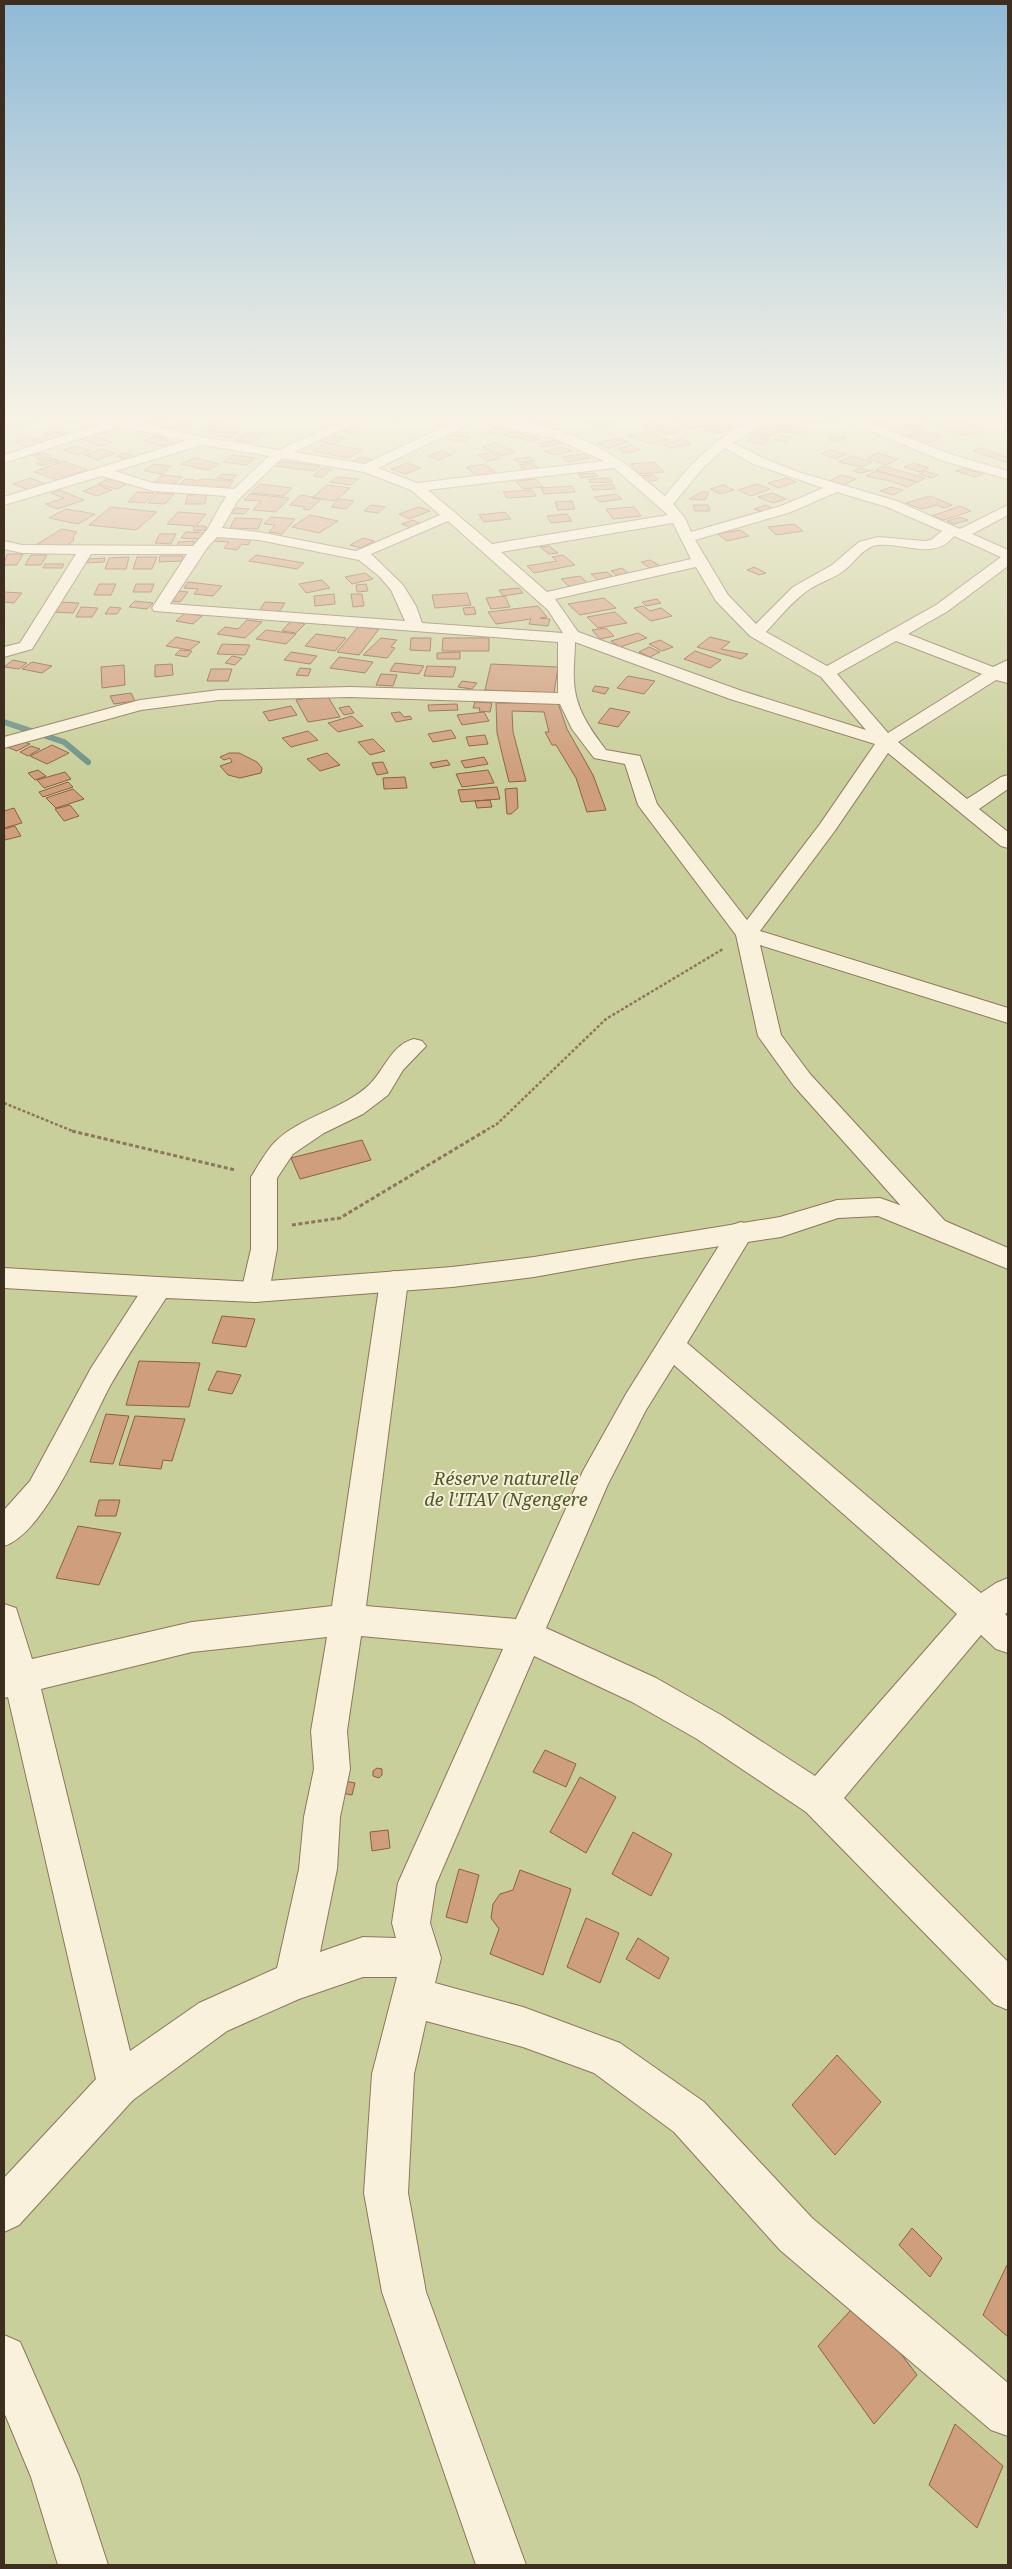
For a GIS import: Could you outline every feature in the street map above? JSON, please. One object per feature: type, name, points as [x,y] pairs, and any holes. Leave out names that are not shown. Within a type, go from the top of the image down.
[{"type":"street","points":[[212,534],[160,608],[415,627],[569,636],[736,695],[886,742]]},
{"type":"street","points":[[235,534],[259,536],[365,557]]},
{"type":"street","points":[[407,534],[363,552],[366,560],[377,566],[395,581],[408,603],[415,627]]},
{"type":"street","points":[[472,534],[554,607],[569,636],[566,699],[578,725],[600,754],[633,760],[648,805],[712,891],[747,934],[770,1036],[802,1080],[936,1228]]},
{"type":"street","points":[[490,549],[582,534]]},
{"type":"street","points":[[684,534],[722,598],[756,633],[827,673],[886,742],[1008,842]]},
{"type":"street","points":[[686,538],[701,534]]},
{"type":"street","points":[[756,633],[804,586],[842,565],[857,550],[869,542],[926,544],[940,542],[952,534]]},
{"type":"street","points":[[960,534],[1008,555]]},
{"type":"street","points":[[4,545],[22,549],[199,550]]},
{"type":"street","points":[[4,652],[26,646],[86,550]]},
{"type":"street","points":[[827,673],[942,608],[1008,559]]},
{"type":"street","points":[[544,597],[700,562]]},
{"type":"street","points":[[896,635],[1004,672]]},
{"type":"street","points":[[747,934],[827,828],[886,742],[1004,672]]},
{"type":"street","points":[[4,743],[140,705],[219,695],[350,692],[566,699]]},
{"type":"street","points":[[4,729],[27,737]]},
{"type":"street","points":[[967,808],[1008,781]]},
{"type":"street","points":[[747,934],[1008,1016]]},
{"type":"street","points":[[255,1292],[264,1249],[264,1177],[284,1148],[315,1127],[354,1108],[379,1089],[394,1065],[414,1046]]},
{"type":"street","points":[[4,1278],[255,1292],[394,1281],[534,1267],[780,1227],[837,1209],[880,1207],[936,1228],[1008,1259]]},
{"type":"street","points":[[501,2565],[404,2292],[386,2193],[393,2074],[417,1977],[411,1923],[418,1883],[594,1480],[616,1436],[741,1232]]},
{"type":"street","points":[[294,1981],[318,1869],[322,1816],[332,1769],[329,1731],[347,1620],[394,1281]]},
{"type":"street","points":[[4,1532],[41,1490],[101,1376],[158,1287]]},
{"type":"street","points":[[671,1346],[978,1614],[1008,1638]]},
{"type":"street","points":[[819,1799],[978,1614],[1008,1593]]},
{"type":"street","points":[[4,1620],[12,1681],[118,2085]]},
{"type":"street","points":[[12,1681],[192,1637],[347,1620],[413,1624],[527,1636],[644,1690],[709,1727],[819,1799],[1008,1990]]},
{"type":"street","points":[[4,2210],[118,2085],[213,2018],[294,1981],[363,1958],[417,1977],[523,2027],[606,2057],[689,2117],[796,2234],[1008,2413]]},
{"type":"street","points":[[4,2358],[55,2476],[83,2565]]},
{"type":"path","points":[[264,1230],[340,1218],[497,1124],[606,1019],[747,934]]},
{"type":"path","points":[[4,1103],[74,1132],[264,1177]]},
{"type":"green space","name":"Réserve naturelle de l'ITAV (Ngengere","points":[[4,534],[1008,534],[1008,2565],[4,2565]]},
{"type":"building","points":[[54,534],[75,534],[73,537],[74,540],[65,547],[36,545]]},
{"type":"building","points":[[160,534],[176,534],[171,544],[155,543]]},
{"type":"building","points":[[184,534],[203,534],[200,539],[181,538]]},
{"type":"building","points":[[718,534],[746,534],[749,536],[727,541]]},
{"type":"building","points":[[218,536],[252,539],[248,545],[242,544],[237,550],[224,548],[229,542],[214,541]]},
{"type":"building","points":[[363,538],[374,541],[361,548],[350,545]]},
{"type":"building","points":[[194,541],[194,546],[178,547],[178,542]]},
{"type":"building","points":[[549,546],[558,553],[549,554],[540,547]]},
{"type":"building","points":[[7,554],[23,554],[17,565],[4,565]]},
{"type":"building","points":[[31,555],[47,555],[41,565],[25,565]]},
{"type":"building","points":[[256,555],[304,563],[297,569],[249,561]]},
{"type":"building","points":[[563,555],[575,565],[534,573],[527,566],[557,561],[552,557]]},
{"type":"building","points":[[160,556],[183,556],[182,561],[159,562]]},
{"type":"building","points":[[129,557],[126,569],[105,569],[109,558]]},
{"type":"building","points":[[137,557],[157,557],[152,569],[133,569]]},
{"type":"building","points":[[105,558],[104,562],[87,563],[89,559]]},
{"type":"building","points":[[650,560],[660,566],[650,568],[641,562]]},
{"type":"building","points":[[45,564],[64,564],[62,568],[43,568]]},
{"type":"building","points":[[754,567],[766,573],[759,575],[747,570]]},
{"type":"building","points":[[622,568],[632,576],[621,578],[611,571]]},
{"type":"building","points":[[607,572],[616,579],[601,583],[591,574]]},
{"type":"building","points":[[365,573],[373,579],[352,584],[345,577]]},
{"type":"building","points":[[580,576],[590,585],[571,588],[561,579]]},
{"type":"building","points":[[322,580],[330,588],[306,593],[299,584]]},
{"type":"building","points":[[188,582],[222,586],[213,596],[194,594],[198,589],[184,588]]},
{"type":"building","points":[[99,584],[116,584],[111,595],[94,595]]},
{"type":"building","points":[[136,584],[154,584],[151,592],[133,592]]},
{"type":"building","points":[[366,584],[368,591],[357,592],[356,585]]},
{"type":"building","points":[[519,588],[523,593],[503,596],[499,590]]},
{"type":"building","points":[[178,591],[188,592],[180,602],[170,601]]},
{"type":"building","points":[[4,592],[22,593],[14,603],[4,602]]},
{"type":"building","points":[[467,593],[471,605],[435,608],[432,595]]},
{"type":"building","points":[[334,594],[335,604],[315,606],[314,596]]},
{"type":"building","points":[[351,594],[362,594],[364,606],[353,607]]},
{"type":"building","points":[[505,596],[510,607],[491,609],[486,598]]},
{"type":"building","points":[[604,598],[616,608],[580,615],[568,604]]},
{"type":"building","points":[[657,599],[661,603],[646,606],[642,602]]},
{"type":"building","points":[[135,601],[153,603],[147,609],[129,607]]},
{"type":"building","points":[[58,602],[79,603],[73,613],[52,612]]},
{"type":"building","points":[[265,602],[285,603],[279,612],[259,611]]},
{"type":"building","points":[[538,606],[547,617],[540,618],[550,619],[548,626],[529,624],[531,619],[496,624],[488,612]]},
{"type":"building","points":[[643,606],[650,611],[661,608],[672,616],[651,621],[634,608]]},
{"type":"building","points":[[81,607],[98,608],[92,617],[76,617]]},
{"type":"building","points":[[110,607],[121,608],[117,614],[105,614]]},
{"type":"building","points":[[474,607],[476,614],[465,615],[463,608]]},
{"type":"building","points":[[615,612],[627,623],[598,628],[587,617]]},
{"type":"building","points":[[185,613],[202,616],[193,624],[176,621]]},
{"type":"building","points":[[247,620],[262,622],[245,638],[217,634],[225,627],[238,629]]},
{"type":"building","points":[[291,621],[305,624],[296,633],[282,631]]},
{"type":"building","points":[[358,627],[379,629],[359,655],[337,652]]},
{"type":"building","points":[[606,628],[614,636],[600,639],[592,630]]},
{"type":"building","points":[[266,630],[296,634],[286,644],[256,639]]},
{"type":"building","points":[[638,633],[647,638],[620,647],[611,641]]},
{"type":"building","points":[[316,634],[346,638],[335,651],[305,646]]},
{"type":"building","points":[[176,637],[200,642],[190,650],[166,646]]},
{"type":"building","points":[[710,637],[730,642],[721,649],[748,654],[741,659],[697,647]]},
{"type":"building","points":[[381,638],[397,640],[391,647],[395,648],[387,658],[363,655]]},
{"type":"building","points":[[411,638],[431,638],[430,651],[410,650]]},
{"type":"building","points":[[443,638],[489,638],[489,651],[442,651]]},
{"type":"building","points":[[660,640],[673,647],[662,651],[649,644]]},
{"type":"building","points":[[222,644],[250,645],[245,655],[217,654]]},
{"type":"building","points":[[649,647],[660,652],[650,657],[639,652]]},
{"type":"building","points":[[180,650],[192,651],[187,657],[175,655]]},
{"type":"building","points":[[695,651],[721,660],[710,668],[684,659]]},
{"type":"building","points":[[291,652],[317,656],[310,664],[284,660]]},
{"type":"building","points":[[460,652],[460,659],[437,659],[437,653]]},
{"type":"building","points":[[232,656],[242,658],[235,665],[225,663]]},
{"type":"building","points":[[339,657],[373,662],[365,673],[330,668]]},
{"type":"building","points":[[13,660],[27,663],[19,669],[4,667]]},
{"type":"building","points":[[32,662],[52,666],[42,673],[22,669]]},
{"type":"building","points":[[395,663],[424,666],[419,674],[390,671]]},
{"type":"building","points":[[172,664],[173,675],[155,677],[155,665]]},
{"type":"building","points":[[491,664],[558,667],[554,693],[485,690]]},
{"type":"building","points":[[124,665],[125,685],[102,688],[101,667]]},
{"type":"building","points":[[427,666],[456,667],[453,677],[424,676]]},
{"type":"building","points":[[300,668],[311,669],[308,676],[296,675]]},
{"type":"building","points":[[211,669],[232,669],[228,681],[207,681]]},
{"type":"building","points":[[381,674],[397,675],[393,686],[376,685]]},
{"type":"building","points":[[628,676],[655,681],[644,694],[617,688]]},
{"type":"building","points":[[462,681],[477,683],[472,689],[458,687]]},
{"type":"building","points":[[595,686],[609,688],[605,694],[592,691]]},
{"type":"building","points":[[131,693],[135,701],[114,704],[110,696]]},
{"type":"building","points":[[327,695],[340,717],[308,722],[296,700]]},
{"type":"building","points":[[475,702],[492,703],[490,712],[479,711],[480,708],[473,708]]},
{"type":"building","points":[[496,703],[558,703],[567,729],[593,775],[606,810],[587,812],[576,778],[556,745],[552,745],[545,732],[549,732],[544,712],[512,711],[513,732],[526,781],[509,782],[497,733]]},
{"type":"building","points":[[457,704],[458,710],[429,711],[428,705]]},
{"type":"building","points":[[291,706],[297,715],[269,721],[263,712]]},
{"type":"building","points":[[349,706],[354,713],[344,715],[339,708]]},
{"type":"building","points":[[610,708],[630,712],[618,727],[598,723]]},
{"type":"building","points":[[400,712],[404,717],[410,716],[412,719],[396,722],[391,713]]},
{"type":"building","points":[[484,712],[489,721],[462,725],[457,715]]},
{"type":"building","points":[[352,716],[363,726],[338,732],[328,723]]},
{"type":"building","points":[[451,730],[456,738],[433,742],[428,734]]},
{"type":"building","points":[[308,731],[318,740],[291,747],[282,738]]},
{"type":"building","points":[[485,735],[488,744],[469,746],[466,737]]},
{"type":"building","points":[[373,739],[385,751],[370,755],[358,742]]},
{"type":"building","points":[[19,740],[30,744],[17,751],[7,747]]},
{"type":"building","points":[[52,745],[69,753],[47,764],[30,756]]},
{"type":"building","points":[[31,746],[40,749],[28,756],[20,752]]},
{"type":"building","points":[[229,753],[239,753],[257,762],[262,768],[261,773],[240,778],[228,775],[220,766],[232,762],[230,758],[224,760],[220,757]]},
{"type":"building","points":[[327,753],[340,765],[320,771],[307,759]]},
{"type":"building","points":[[484,757],[488,764],[465,768],[461,761]]},
{"type":"building","points":[[447,760],[450,765],[433,768],[430,763]]},
{"type":"building","points":[[383,762],[388,773],[377,775],[372,763]]},
{"type":"building","points":[[38,770],[46,776],[35,780],[28,773]]},
{"type":"building","points":[[488,770],[494,783],[462,787],[456,774]]},
{"type":"building","points":[[65,772],[71,779],[44,788],[37,780]]},
{"type":"building","points":[[405,777],[407,788],[384,789],[383,778]]},
{"type":"building","points":[[68,782],[73,787],[43,797],[39,792]]},
{"type":"building","points":[[497,787],[500,799],[461,802],[458,790]]},
{"type":"building","points":[[517,788],[518,808],[511,814],[507,814],[505,789]]},
{"type":"building","points":[[73,789],[84,799],[56,808],[46,798]]},
{"type":"building","points":[[490,800],[492,807],[477,808],[475,801]]},
{"type":"building","points":[[70,805],[79,816],[64,821],[55,809]]},
{"type":"building","points":[[14,808],[22,823],[4,828],[4,811]]},
{"type":"building","points":[[15,826],[21,836],[5,840],[4,829]]},
{"type":"building","points":[[362,1140],[371,1160],[300,1179],[291,1158]]},
{"type":"building","points":[[222,1316],[255,1319],[246,1347],[212,1343]]},
{"type":"building","points":[[139,1361],[200,1363],[189,1407],[126,1405]]},
{"type":"building","points":[[217,1371],[241,1375],[232,1394],[208,1390]]},
{"type":"building","points":[[106,1414],[129,1416],[113,1464],[90,1462]]},
{"type":"building","points":[[135,1416],[185,1419],[172,1461],[163,1460],[161,1469],[119,1465]]},
{"type":"building","points":[[99,1500],[120,1500],[116,1516],[95,1516]]},
{"type":"building","points":[[78,1526],[121,1533],[99,1585],[56,1578]]},
{"type":"building","points":[[545,1750],[576,1764],[566,1787],[533,1772]]},
{"type":"building","points":[[377,1768],[382,1769],[382,1775],[379,1778],[373,1776],[373,1771]]},
{"type":"building","points":[[580,1777],[616,1797],[586,1853],[550,1832]]},
{"type":"building","points":[[345,1781],[355,1783],[352,1795],[342,1793]]},
{"type":"building","points":[[388,1830],[390,1848],[372,1851],[370,1832]]},
{"type":"building","points":[[633,1832],[672,1854],[651,1896],[612,1874]]},
{"type":"building","points":[[459,1869],[479,1875],[467,1923],[446,1917]]},
{"type":"building","points":[[520,1870],[571,1889],[543,1975],[490,1954],[499,1929],[491,1918],[493,1904],[500,1894],[513,1890]]},
{"type":"building","points":[[586,1918],[619,1933],[600,1983],[567,1967]]},
{"type":"building","points":[[638,1938],[669,1958],[659,1979],[626,1959]]},
{"type":"building","points":[[837,2055],[881,2102],[835,2155],[792,2105]]},
{"type":"building","points":[[912,2228],[942,2258],[930,2277],[899,2245]]},
{"type":"building","points":[[1008,2266],[1008,2337],[983,2315]]},
{"type":"building","points":[[860,2300],[917,2375],[874,2424],[818,2346]]},
{"type":"building","points":[[955,2424],[1003,2466],[977,2528],[929,2485]]},
{"type":"waterway","points":[[4,722],[64,742],[88,762]]}]
